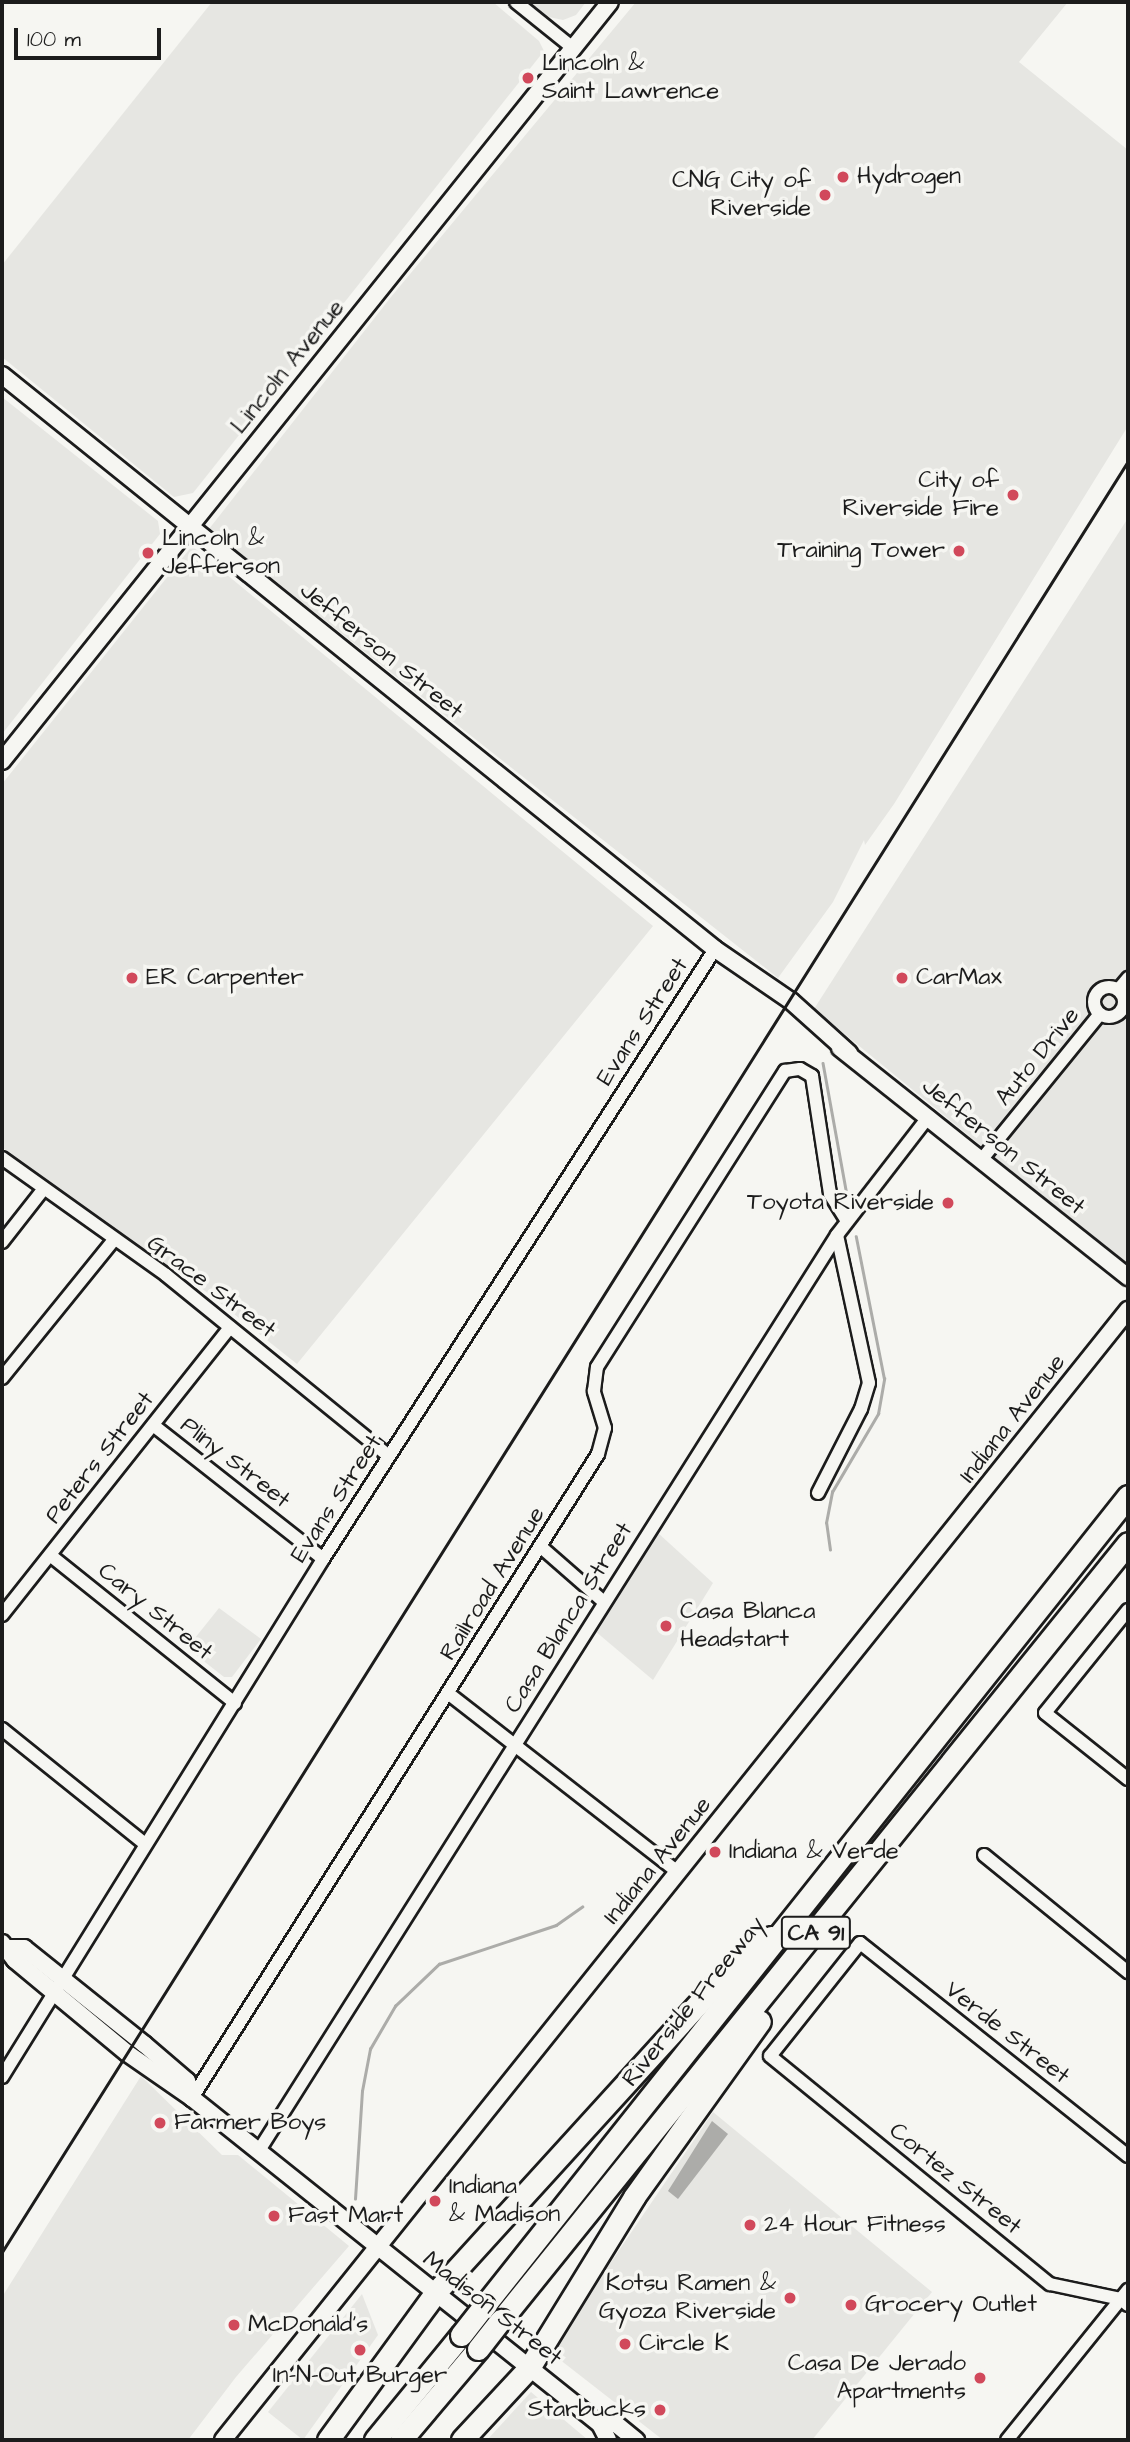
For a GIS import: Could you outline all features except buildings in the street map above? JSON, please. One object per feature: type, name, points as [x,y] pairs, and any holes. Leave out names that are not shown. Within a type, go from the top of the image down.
[{"type":"highway","name":"Riverside Freeway","points":[[375,2440],[791,1923],[1128,1496]]},
{"type":"highway","name":"Riverside Freeway","points":[[401,2440],[792,1964],[1128,1544]]},
{"type":"highway","points":[[328,2440],[435,2293],[737,1963],[791,1923]]},
{"type":"highway","points":[[462,2440],[529,2368],[634,2197],[784,1989],[792,1964]]},
{"type":"street","points":[[516,2],[573,48]]},
{"type":"street","name":"Lincoln Avenue","points":[[2,761],[610,2]]},
{"type":"street","name":"Jefferson Street","points":[[2,375],[715,949],[791,1001],[849,1053],[1128,1277]]},
{"type":"street","name":"Evans Street","points":[[2,2077],[323,1559],[715,949]]},
{"type":"street","name":"Auto Drive","points":[[1118,990],[1128,978]]},
{"type":"street","name":"Auto Drive","points":[[1110,987],[1118,990],[1123,997],[1125,1013],[1109,1017],[1100,1014],[1095,1006],[1097,993],[1110,987]]},
{"type":"street","name":"Auto Drive","points":[[982,1159],[1100,1014]]},
{"type":"street","name":"Railroad Avenue","points":[[192,2098],[449,1694],[604,1440],[594,1391],[597,1367],[785,1071],[807,1071],[812,1076],[830,1194],[847,1222]]},
{"type":"street","name":"Casa Blanca Street","points":[[258,2152],[837,1235],[929,1116]]},
{"type":"street","name":"Grace Street","points":[[2,1158],[42,1191],[230,1327],[389,1456]]},
{"type":"street","points":[[2,1242],[42,1191]]},
{"type":"street","points":[[818,1493],[861,1409],[869,1382],[837,1235]]},
{"type":"street","points":[[2,1378],[113,1241]]},
{"type":"street","name":"Indiana Avenue","points":[[223,2440],[375,2246],[1128,1310]]},
{"type":"street","name":"Peters Street","points":[[2,1615],[230,1327]]},
{"type":"street","name":"Pliny Street","points":[[153,1425],[323,1559]]},
{"type":"street","points":[[541,1547],[604,1602]]},
{"type":"street","name":"Cary Street","points":[[50,1555],[235,1703]]},
{"type":"street","points":[[1128,1610],[1045,1713],[1128,1779]]},
{"type":"street","points":[[449,1694],[678,1872]]},
{"type":"street","points":[[2,1729],[145,1844]]},
{"type":"street","points":[[984,1854],[1128,1972]]},
{"type":"street","name":"Cortez Street","points":[[860,1943],[770,2056],[1050,2284],[1126,2298]]},
{"type":"street","name":"Verde Street","points":[[860,1943],[1128,2156]]},
{"type":"street","name":"Madison Street","points":[[5,1946],[15,1960],[57,1987],[178,2092],[192,2098],[600,2424],[608,2440]]},
{"type":"street","points":[[1007,2440],[1126,2298]]},
{"type":"street","name":"Madison Street","points":[[600,2424],[616,2424],[636,2440]]},
{"type":"shaded area","points":[[212,2],[493,2],[539,41],[544,51],[193,493],[174,497],[2,357],[2,265]]},
{"type":"shaded area","points":[[530,2],[586,2],[576,15],[563,20],[549,17]]},
{"type":"shaded area","points":[[636,2],[1068,2],[1019,62],[1128,150],[1128,426],[894,804],[865,845],[864,840],[833,902],[778,978],[209,529],[391,297]]},
{"type":"shaded area","points":[[2,397],[158,521],[160,534],[2,734]]},
{"type":"shaded area","points":[[1128,518],[1128,1266],[814,1009]]},
{"type":"shaded area","points":[[192,546],[653,926],[297,1364],[195,1283],[50,1187],[2,1147],[2,784]]},
{"type":"shaded area","points":[[658,1533],[713,1583],[653,1680],[595,1631]]},
{"type":"shaded area","points":[[219,1608],[261,1639],[232,1677],[224,1677],[187,1648]]},
{"type":"shaded area","points":[[141,2076],[222,2155],[238,2155],[349,2246],[236,2377],[188,2440],[2,2440],[2,2297]]},
{"type":"shaded area","points":[[713,2112],[932,2292],[812,2440],[663,2440],[550,2352]]},
{"type":"shaded area","points":[[712,2121],[728,2134],[678,2199],[668,2191]]},
{"type":"shaded area","points":[[362,2294],[378,2335],[303,2440],[268,2412]]},
{"type":"shaded area","points":[[531,2392],[588,2440],[487,2440]]},
{"type":"waterway","points":[[823,1063],[846,1190]]},
{"type":"waterway","points":[[830,1550],[826,1523],[832,1492],[878,1414],[884,1379],[856,1237]]},
{"type":"waterway","points":[[355,2199],[362,2091],[370,2049],[395,2006],[439,1964],[556,1925],[582,1907]]},
{"type":"railway","points":[[2,2252],[1128,461]]},
{"type":"place","name":"Lincoln & Saint Lawrence","points":[[528,78]]},
{"type":"place","name":"Hydrogen","points":[[843,177]]},
{"type":"place","name":"CNG City of Riverside","points":[[825,195]]},
{"type":"place","name":"City of Riverside Fire","points":[[1013,495]]},
{"type":"place","name":"Training Tower","points":[[959,551]]},
{"type":"place","name":"Lincoln & Jefferson","points":[[148,553]]},
{"type":"place","name":"ER Carpenter","points":[[132,978]]},
{"type":"place","name":"CarMax","points":[[902,978]]},
{"type":"place","name":"Toyota Riverside","points":[[948,1203]]},
{"type":"place","name":"Casa Blanca Headstart","points":[[666,1626]]},
{"type":"place","name":"Indiana & Verde","points":[[715,1852]]},
{"type":"place","name":"Farmer Boys","points":[[160,2123]]},
{"type":"place","name":"Indiana & Madison","points":[[435,2201]]},
{"type":"place","name":"Fast Mart","points":[[274,2216]]},
{"type":"place","name":"24 Hour Fitness","points":[[750,2225]]},
{"type":"place","name":"Kotsu Ramen & Gyoza Riverside","points":[[790,2298]]},
{"type":"place","name":"Grocery Outlet","points":[[851,2305]]},
{"type":"place","name":"McDonald's","points":[[234,2325]]},
{"type":"place","name":"Circle K","points":[[625,2344]]},
{"type":"place","name":"In-N-Out Burger","points":[[360,2350]]},
{"type":"place","name":"Casa De Jerado Apartments","points":[[980,2378]]},
{"type":"place","name":"Starbucks","points":[[660,2410]]}]
